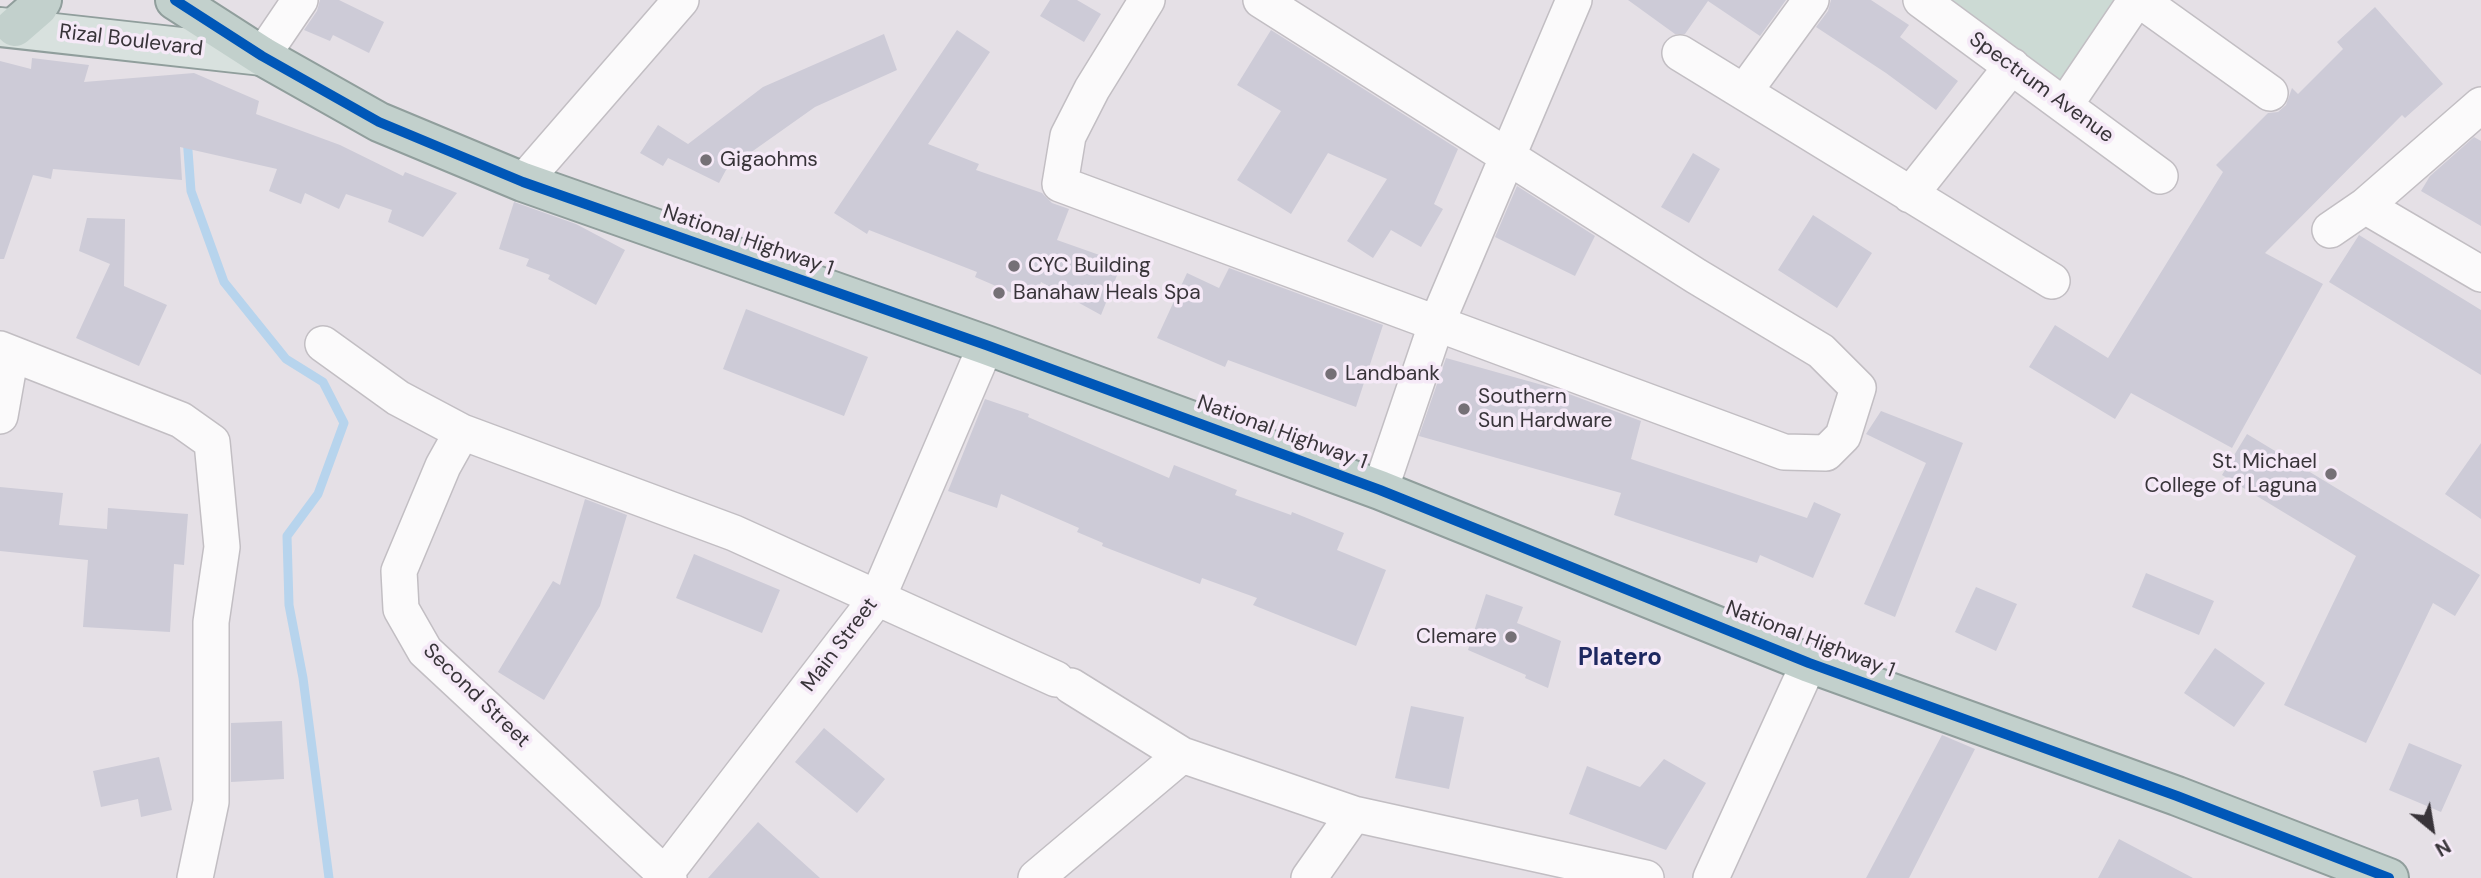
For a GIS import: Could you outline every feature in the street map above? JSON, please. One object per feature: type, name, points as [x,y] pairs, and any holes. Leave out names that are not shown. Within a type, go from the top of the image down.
[{"type":"highway","points":[[7,27],[38,7],[42,0]]},
{"type":"highway","name":"National Highway 1","points":[[175,0],[262,57],[379,122],[523,182],[986,345],[1380,490],[1809,663],[2178,796],[2389,878]]},
{"type":"main road","name":"Rizal Boulevard","points":[[7,27],[262,57]]},
{"type":"street","points":[[262,57],[300,0]]},
{"type":"street","points":[[523,182],[681,0]]},
{"type":"street","points":[[1147,0],[1092,89],[1068,136],[1060,184],[1784,452],[1826,453],[1843,436],[1858,388],[1821,351],[1696,276],[1261,0]]},
{"type":"street","points":[[1380,490],[1436,325],[1574,0]]},
{"type":"street","points":[[1744,92],[1811,0]]},
{"type":"street","name":"Spectrum Avenue","points":[[1921,0],[2160,176]]},
{"type":"street","points":[[2065,106],[2138,0],[2270,93]]},
{"type":"street","points":[[1680,53],[2052,281]]},
{"type":"street","points":[[1910,195],[2012,66]]},
{"type":"street","points":[[2330,230],[2365,206],[2481,106]]},
{"type":"street","points":[[2365,206],[2481,274]]},
{"type":"street","points":[[323,344],[398,398],[461,432],[734,533],[878,597],[1064,682],[1182,755],[1354,814],[1581,871],[1646,878]]},
{"type":"street","name":"Main Street","points":[[665,877],[878,597],[986,345]]},
{"type":"street","points":[[0,416],[6,352],[181,420],[212,442],[222,547],[211,622],[211,802],[195,878]]},
{"type":"street","name":"Second Street","points":[[461,432],[443,466],[399,571],[401,609],[425,651],[665,877]]},
{"type":"street","points":[[1711,878],[1809,663]]},
{"type":"street","points":[[1036,878],[1182,755]]},
{"type":"street","points":[[1309,878],[1354,814]]},
{"type":"shaded area","points":[[1947,0],[2120,0],[2067,88]]},
{"type":"building","points":[[320,0],[339,0],[384,22],[369,53],[333,35],[330,41],[304,30],[317,11]]},
{"type":"building","points":[[1050,0],[1077,0],[1101,14],[1084,42],[1040,16]]},
{"type":"building","points":[[1628,0],[1786,0],[1760,36],[1708,1],[1685,34],[1675,34]]},
{"type":"building","points":[[1831,0],[1871,0],[1909,25],[1900,37],[1958,81],[1936,110],[1816,27],[1828,11]]},
{"type":"building","points":[[2375,7],[2443,84],[2405,118],[2402,115],[2265,253],[2323,284],[2232,448],[2131,393],[2115,419],[2029,367],[2055,325],[2108,358],[2223,172],[2216,165],[2268,113],[2278,112],[2286,105],[2292,88],[2298,94],[2343,49],[2337,42]]},
{"type":"building","points":[[957,30],[990,52],[928,144],[979,164],[976,170],[1042,193],[1052,203],[1069,209],[1057,240],[1122,263],[1101,315],[1041,282],[1033,302],[975,277],[977,272],[869,230],[867,234],[834,213]]},
{"type":"building","points":[[1271,30],[1458,149],[1434,204],[1443,209],[1421,247],[1391,230],[1373,258],[1347,241],[1387,179],[1328,153],[1291,214],[1237,180],[1281,111],[1237,85]]},
{"type":"building","points":[[884,34],[897,70],[815,107],[726,170],[719,183],[668,158],[663,166],[640,153],[658,125],[688,144],[763,87]]},
{"type":"building","points":[[32,58],[89,65],[84,82],[194,73],[259,101],[256,114],[340,145],[403,176],[405,172],[457,193],[423,237],[388,222],[392,210],[346,194],[339,209],[305,193],[301,204],[269,191],[277,169],[180,147],[182,180],[53,169],[51,179],[33,175],[4,259],[0,259],[0,61],[31,69]]},
{"type":"building","points":[[2474,137],[2481,141],[2481,226],[2421,191],[2430,176]]},
{"type":"building","points":[[1693,153],[1720,169],[1689,223],[1661,207]]},
{"type":"building","points":[[1517,186],[1595,236],[1575,276],[1495,237]]},
{"type":"building","points":[[514,202],[576,224],[625,250],[596,305],[548,279],[550,275],[526,266],[529,259],[499,249]]},
{"type":"building","points":[[1813,215],[1872,253],[1837,308],[1778,270]]},
{"type":"building","points":[[87,218],[125,219],[124,286],[167,305],[139,366],[76,338],[110,264],[79,251]]},
{"type":"building","points":[[2359,235],[2481,310],[2481,375],[2329,282]]},
{"type":"building","points":[[1229,268],[1383,325],[1356,407],[1228,360],[1225,367],[1157,338],[1187,273],[1219,288]]},
{"type":"building","points":[[746,309],[868,357],[844,416],[723,369]]},
{"type":"building","points":[[1446,358],[1553,388],[1641,421],[1631,459],[1807,518],[1814,502],[1841,514],[1813,578],[1760,555],[1757,563],[1614,515],[1621,493],[1419,436]]},
{"type":"building","points":[[985,399],[1029,414],[1028,417],[1169,478],[1174,465],[1237,490],[1235,495],[1291,515],[1292,512],[1344,533],[1337,550],[1386,570],[1356,646],[1253,605],[1257,598],[1202,578],[1200,584],[1102,546],[1103,543],[1077,532],[1079,528],[1001,494],[997,508],[948,491]]},
{"type":"building","points":[[1881,411],[1963,443],[1895,617],[1864,604],[1926,463],[1866,434]]},
{"type":"building","points":[[2247,434],[2480,575],[2455,616],[2433,603],[2366,743],[2284,705],[2356,556],[2222,475]]},
{"type":"building","points":[[2481,443],[2481,519],[2445,494]]},
{"type":"building","points":[[0,487],[63,493],[59,525],[107,529],[108,508],[188,514],[184,565],[174,564],[170,632],[83,627],[88,560],[0,551]]},
{"type":"building","points":[[585,499],[627,515],[600,606],[544,700],[498,672],[553,581],[560,585]]},
{"type":"building","points":[[694,554],[780,590],[762,633],[676,598]]},
{"type":"building","points":[[2146,573],[2214,601],[2199,635],[2132,607]]},
{"type":"building","points":[[1976,587],[2017,604],[1996,651],[1955,632]]},
{"type":"building","points":[[1486,594],[1523,607],[1517,623],[1561,641],[1548,688],[1525,678],[1526,675],[1468,650]]},
{"type":"building","points":[[2215,648],[2265,683],[2234,727],[2184,693]]},
{"type":"building","points":[[1411,706],[1464,717],[1449,789],[1395,778]]},
{"type":"building","points":[[282,721],[284,779],[231,782],[231,723]]},
{"type":"building","points":[[824,728],[885,779],[857,813],[795,762]]},
{"type":"building","points":[[1942,735],[1975,749],[1909,878],[1866,878]]},
{"type":"building","points":[[2409,743],[2462,765],[2441,812],[2389,790]]},
{"type":"building","points":[[159,757],[172,810],[141,817],[138,799],[101,807],[93,771]]},
{"type":"building","points":[[1664,759],[1706,783],[1666,850],[1569,814],[1587,766],[1640,787]]},
{"type":"building","points":[[758,822],[820,878],[708,878]]},
{"type":"building","points":[[2119,839],[2193,878],[2098,878]]},
{"type":"waterway","points":[[187,137],[191,191],[224,282],[286,359],[323,382],[344,423],[318,494],[287,536],[289,605],[303,678],[329,878]]},
{"type":"cycle path","points":[[175,0],[262,56],[379,122],[523,182],[986,345],[1380,490],[1809,663],[2177,796],[2389,878]]},
{"type":"place","name":"Gigaohms","points":[[706,160]]},
{"type":"place","name":"CYC Building","points":[[1014,266]]},
{"type":"place","name":"Banahaw Heals Spa","points":[[999,293]]},
{"type":"place","name":"Landbank","points":[[1331,374]]},
{"type":"place","name":"Southern Sun Hardware","points":[[1464,409]]},
{"type":"place","name":"St. Michael College of Laguna","points":[[2331,474]]},
{"type":"place","name":"Clemare","points":[[1511,637]]},
{"type":"district","name":"Platero","points":[[1620,659]]}]
